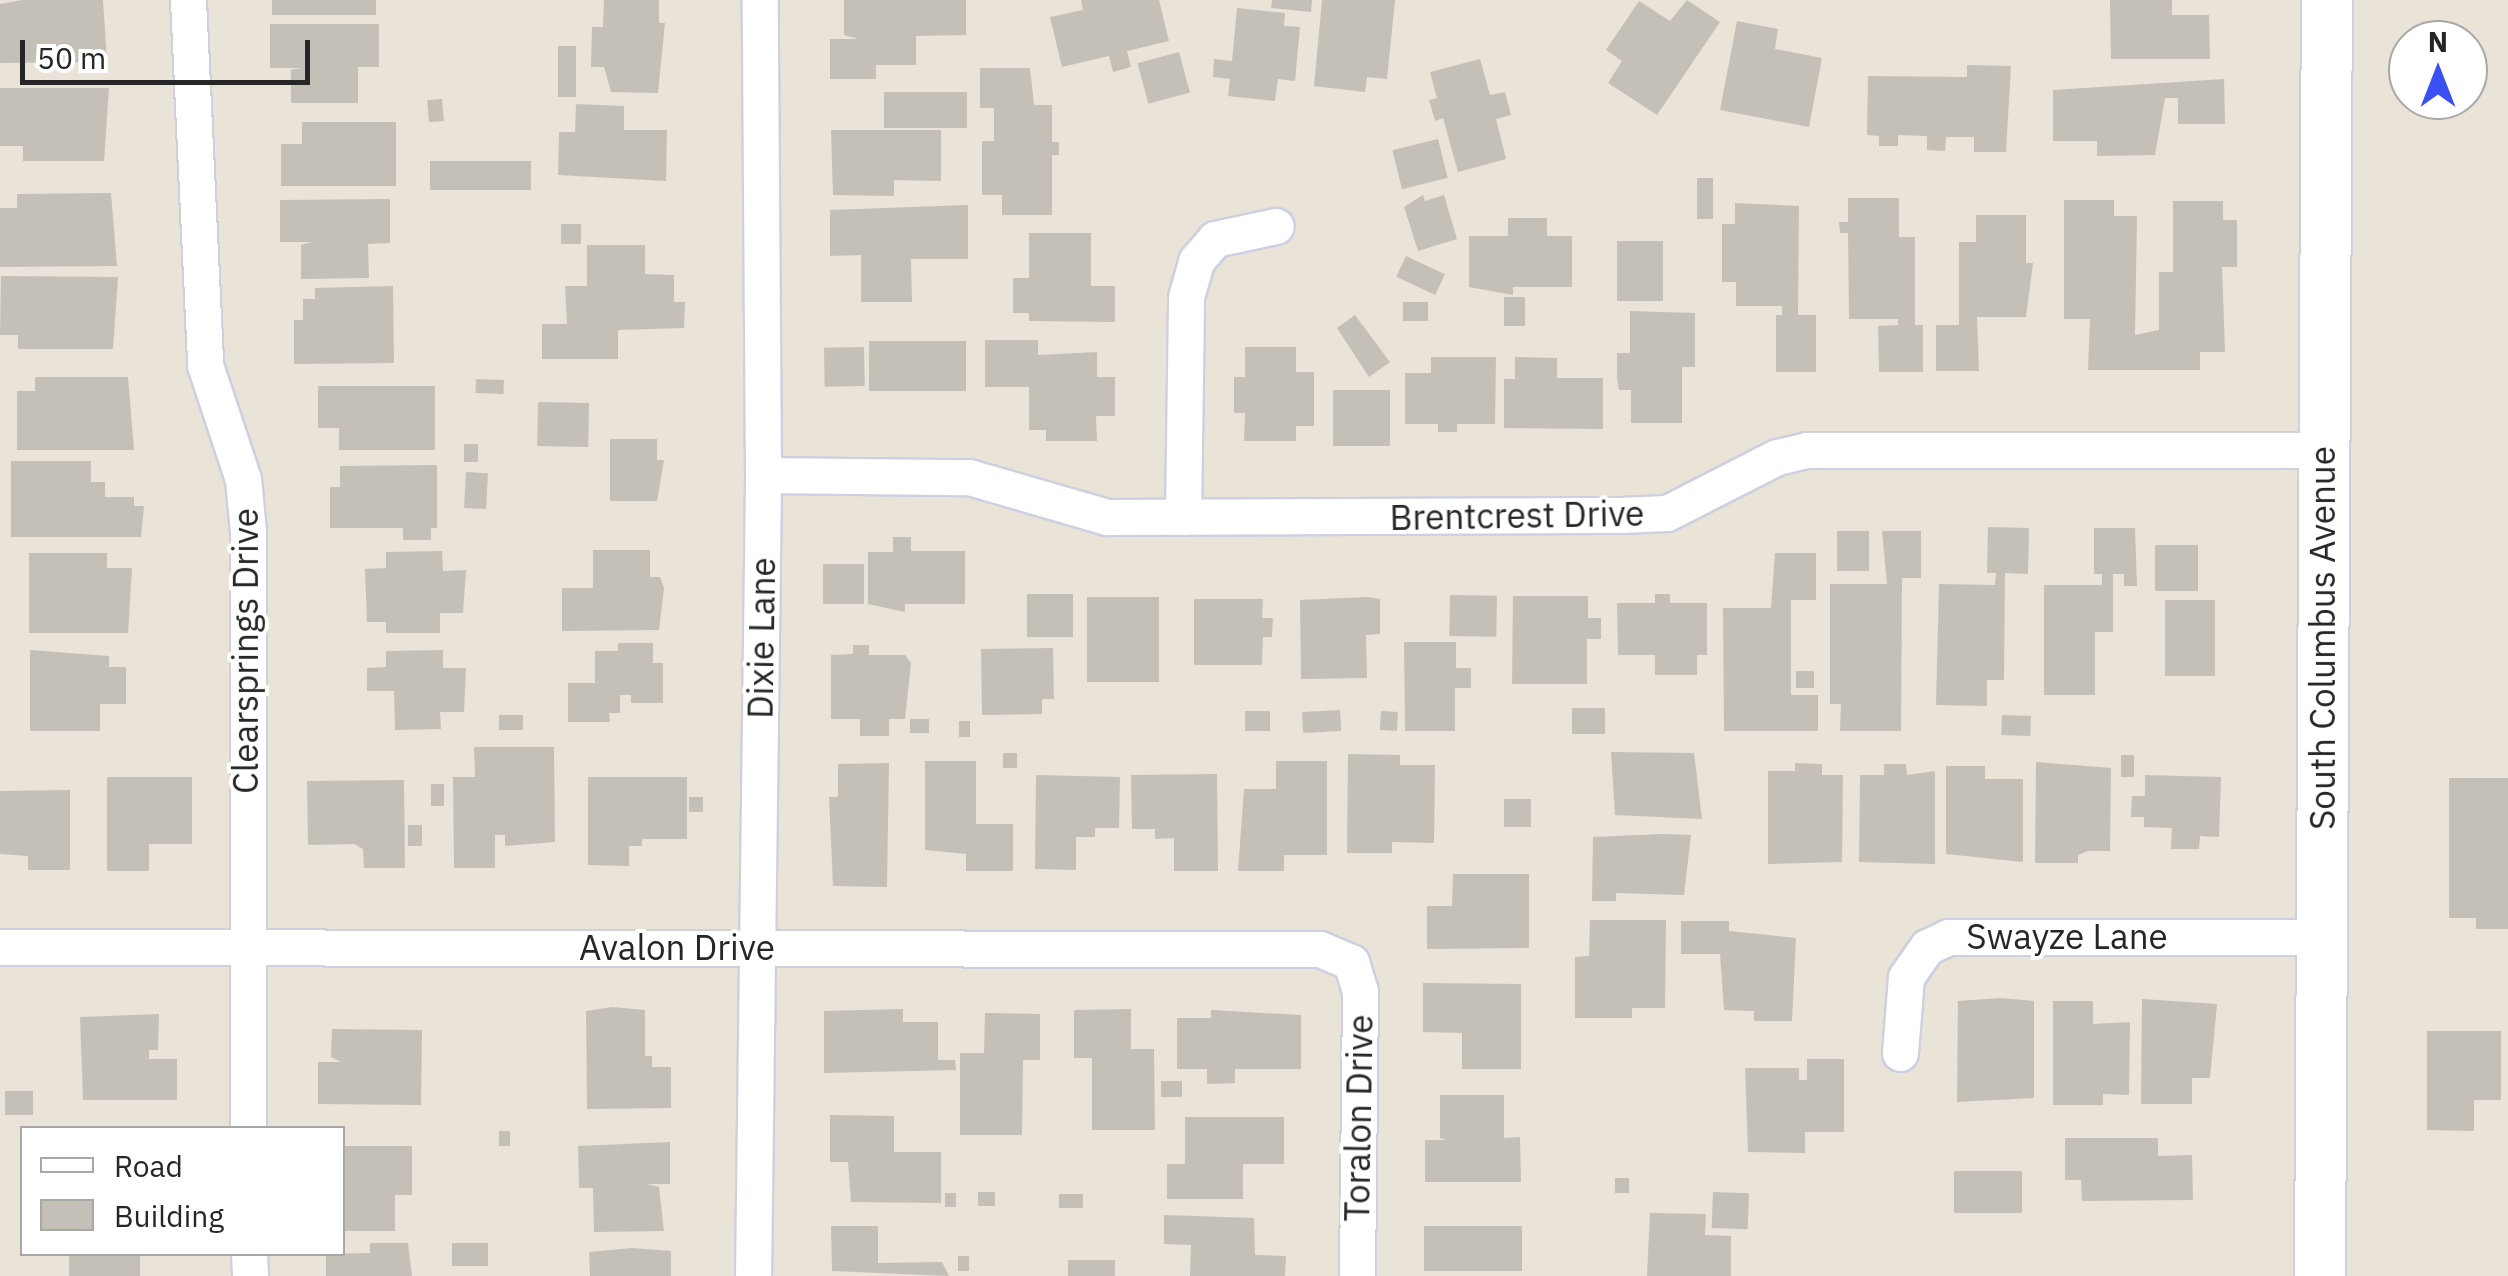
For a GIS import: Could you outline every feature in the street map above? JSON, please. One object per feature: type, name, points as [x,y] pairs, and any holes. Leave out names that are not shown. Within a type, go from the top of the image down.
[{"type":"main road","name":"South Columbus Avenue","points":[[2320,1276],[2322,450],[2328,0]]},
{"type":"street","name":"Clearsprings Drive","points":[[188,0],[204,365],[243,479],[248,532],[248,1126]]},
{"type":"street","name":"Dixie Lane","points":[[753,1276],[763,475],[760,0]]},
{"type":"street","points":[[1183,516],[1186,297],[1196,260],[1215,239],[1276,226]]},
{"type":"street","name":"Brentcrest Drive","points":[[763,475],[952,475],[1107,516],[1667,513],[1778,457],[1807,450],[2322,450]]},
{"type":"street","name":"Swayze Lane","points":[[1900,1053],[1906,976],[1927,947],[1948,936],[2322,937]]},
{"type":"street","name":"Avalon Drive","points":[[0,946],[1294,947],[1351,962]]},
{"type":"street","name":"Toralon Drive","points":[[1351,962],[1360,992],[1357,1276]]},
{"type":"building","points":[[22,0],[103,0],[107,62],[0,63],[0,4]]},
{"type":"building","points":[[272,0],[376,0],[376,15],[272,15]]},
{"type":"building","points":[[604,0],[659,0],[659,23],[665,23],[658,93],[611,92],[604,67],[591,67],[592,27],[603,27]]},
{"type":"building","points":[[844,0],[966,0],[966,35],[916,36],[916,65],[876,65],[876,79],[830,79],[830,39],[858,39],[844,35]]},
{"type":"building","points":[[1081,0],[1159,0],[1169,41],[1127,51],[1131,67],[1113,72],[1109,56],[1062,67],[1050,17],[1083,10]]},
{"type":"building","points":[[1272,0],[1312,0],[1311,12],[1271,8]]},
{"type":"building","points":[[1322,0],[1395,0],[1387,79],[1367,77],[1365,92],[1314,86]]},
{"type":"building","points":[[1687,0],[1720,22],[1657,115],[1608,83],[1622,61],[1606,50],[1639,1],[1670,21]]},
{"type":"building","points":[[2110,0],[2172,0],[2172,15],[2209,15],[2210,59],[2111,59]]},
{"type":"building","points":[[1237,8],[1285,13],[1284,26],[1300,27],[1295,81],[1278,79],[1275,101],[1228,96],[1230,79],[1213,77],[1214,59],[1232,61]]},
{"type":"building","points":[[1737,21],[1778,29],[1775,49],[1822,58],[1809,127],[1720,110]]},
{"type":"building","points":[[270,24],[379,24],[379,67],[358,67],[358,103],[291,103],[291,70],[301,68],[270,68]]},
{"type":"building","points":[[558,46],[576,46],[576,97],[558,97]]},
{"type":"building","points":[[1179,52],[1190,93],[1148,104],[1137,63]]},
{"type":"building","points":[[1480,59],[1490,95],[1505,92],[1511,115],[1496,119],[1506,159],[1458,172],[1443,118],[1435,121],[1429,100],[1437,98],[1430,72]]},
{"type":"building","points":[[1967,65],[2011,66],[2006,152],[1974,152],[1974,137],[1946,137],[1945,151],[1927,150],[1927,136],[1898,135],[1898,146],[1879,146],[1879,136],[1867,135],[1868,76],[1967,77]]},
{"type":"building","points":[[980,68],[1030,68],[1034,105],[1052,105],[1052,142],[1059,142],[1059,155],[1052,155],[1052,215],[1002,215],[1002,195],[982,195],[982,141],[994,141],[994,108],[980,108]]},
{"type":"building","points":[[2224,79],[2225,124],[2178,124],[2178,98],[2165,98],[2155,155],[2097,156],[2097,141],[2053,141],[2053,90]]},
{"type":"building","points":[[0,88],[109,88],[104,161],[23,161],[23,146],[0,146]]},
{"type":"building","points":[[884,92],[967,92],[967,128],[884,128]]},
{"type":"building","points":[[442,99],[444,121],[429,122],[427,100]]},
{"type":"building","points":[[576,104],[624,106],[624,130],[667,130],[666,181],[558,175],[559,132],[575,132]]},
{"type":"building","points":[[302,122],[396,122],[396,186],[281,186],[281,144],[302,144]]},
{"type":"building","points":[[831,130],[941,130],[941,181],[894,180],[894,196],[833,195]]},
{"type":"building","points":[[1438,139],[1448,178],[1402,189],[1392,150]]},
{"type":"building","points":[[430,161],[531,161],[531,190],[430,190]]},
{"type":"building","points":[[1697,178],[1713,178],[1713,219],[1697,219]]},
{"type":"building","points":[[111,193],[117,266],[0,267],[0,208],[17,208],[17,194]]},
{"type":"building","points":[[1423,195],[1425,201],[1444,195],[1457,239],[1418,251],[1404,207]]},
{"type":"building","points":[[1848,198],[1899,198],[1899,237],[1915,237],[1915,325],[1923,325],[1923,372],[1879,372],[1878,326],[1898,325],[1898,319],[1849,319],[1848,233],[1840,233],[1839,222],[1848,222]]},
{"type":"building","points":[[390,199],[390,243],[368,244],[369,278],[301,279],[301,245],[312,242],[280,242],[280,200]]},
{"type":"building","points":[[2064,200],[2114,200],[2114,216],[2137,216],[2135,335],[2159,330],[2159,272],[2173,272],[2173,201],[2223,201],[2223,220],[2237,220],[2237,267],[2222,267],[2225,352],[2200,352],[2200,370],[2088,370],[2090,319],[2064,319]]},
{"type":"building","points":[[1735,203],[1799,206],[1798,315],[1816,315],[1816,372],[1776,372],[1776,315],[1782,315],[1782,306],[1736,306],[1736,282],[1722,282],[1722,224],[1735,224]]},
{"type":"building","points":[[968,205],[968,259],[911,259],[912,302],[861,302],[861,255],[830,256],[830,210]]},
{"type":"building","points":[[1976,215],[2026,215],[2026,263],[2033,263],[2026,317],[1977,317],[1979,371],[1936,371],[1936,325],[1959,325],[1959,242],[1976,242]]},
{"type":"building","points":[[1508,218],[1547,218],[1547,236],[1572,236],[1572,287],[1513,287],[1513,295],[1469,287],[1469,236],[1508,236]]},
{"type":"building","points":[[561,224],[581,224],[581,244],[561,244]]},
{"type":"building","points":[[1029,233],[1091,233],[1091,286],[1115,286],[1115,322],[1029,321],[1029,313],[1013,313],[1013,278],[1029,278]]},
{"type":"building","points":[[1617,241],[1663,241],[1663,301],[1617,301]]},
{"type":"building","points":[[587,245],[645,245],[645,274],[674,275],[674,302],[685,302],[684,328],[618,330],[618,359],[542,359],[542,324],[567,324],[565,286],[587,286]]},
{"type":"building","points":[[1406,256],[1445,274],[1435,295],[1396,277]]},
{"type":"building","points":[[1,276],[118,277],[113,349],[18,349],[18,335],[0,335]]},
{"type":"building","points":[[393,286],[394,363],[294,364],[294,320],[303,320],[303,299],[315,299],[315,288]]},
{"type":"building","points":[[1504,297],[1525,297],[1525,326],[1504,326]]},
{"type":"building","points":[[1403,302],[1428,302],[1428,321],[1403,321]]},
{"type":"building","points":[[1630,311],[1695,313],[1695,367],[1682,367],[1682,423],[1631,423],[1631,390],[1619,390],[1617,378],[1617,353],[1630,353]]},
{"type":"building","points":[[1355,315],[1390,362],[1369,377],[1337,328]]},
{"type":"building","points":[[985,340],[1038,340],[1038,355],[1097,352],[1097,377],[1115,377],[1115,416],[1096,416],[1097,441],[1046,441],[1046,430],[1029,430],[1029,387],[985,387]]},
{"type":"building","points":[[869,341],[966,341],[966,391],[869,391]]},
{"type":"building","points":[[864,347],[865,386],[825,387],[824,348]]},
{"type":"building","points":[[1245,347],[1296,347],[1296,372],[1314,372],[1314,426],[1296,426],[1296,441],[1244,441],[1245,413],[1234,413],[1234,377],[1245,377]]},
{"type":"building","points":[[1431,357],[1496,357],[1495,424],[1457,424],[1457,432],[1438,432],[1438,424],[1405,424],[1405,373],[1431,373]]},
{"type":"building","points":[[1515,357],[1557,358],[1557,378],[1603,378],[1603,429],[1504,428],[1504,379],[1515,379]]},
{"type":"building","points":[[35,377],[128,377],[134,450],[17,450],[17,391],[35,391]]},
{"type":"building","points":[[476,379],[504,380],[503,394],[476,393]]},
{"type":"building","points":[[318,386],[435,386],[435,450],[339,450],[339,428],[318,428]]},
{"type":"building","points":[[1333,390],[1390,390],[1390,446],[1333,446]]},
{"type":"building","points":[[538,402],[589,403],[588,447],[537,446]]},
{"type":"building","points":[[610,439],[657,439],[657,460],[664,460],[657,501],[610,501]]},
{"type":"building","points":[[464,444],[478,444],[478,462],[464,462]]},
{"type":"building","points":[[11,461],[91,461],[91,482],[105,482],[105,497],[134,497],[134,506],[144,506],[141,537],[11,537]]},
{"type":"building","points":[[437,465],[437,528],[431,528],[431,540],[403,540],[403,528],[330,528],[330,487],[340,487],[340,466]]},
{"type":"building","points":[[466,472],[488,473],[486,509],[464,508]]},
{"type":"building","points":[[1988,527],[2029,528],[2028,574],[2005,573],[2004,680],[1987,680],[1987,706],[1936,705],[1939,584],[1995,585],[1996,573],[1987,573]]},
{"type":"building","points":[[2094,528],[2135,528],[2137,586],[2124,586],[2124,574],[2113,574],[2113,632],[2095,632],[2095,695],[2044,695],[2044,585],[2102,585],[2102,574],[2094,574]]},
{"type":"building","points":[[1837,531],[1869,531],[1869,571],[1837,571]]},
{"type":"building","points":[[1882,531],[1921,531],[1921,578],[1902,578],[1901,731],[1840,731],[1841,704],[1830,704],[1830,584],[1887,584]]},
{"type":"building","points":[[893,537],[911,537],[911,551],[965,551],[965,604],[905,604],[905,612],[868,604],[868,552],[893,552]]},
{"type":"building","points":[[2155,545],[2198,545],[2198,591],[2155,591]]},
{"type":"building","points":[[593,550],[650,550],[650,577],[660,577],[664,588],[659,630],[562,631],[562,588],[593,588]]},
{"type":"building","points":[[442,551],[443,571],[466,570],[463,613],[440,613],[440,633],[386,633],[386,622],[367,622],[365,569],[386,568],[386,552]]},
{"type":"building","points":[[29,553],[107,553],[107,568],[132,568],[128,633],[29,633]]},
{"type":"building","points":[[1775,553],[1816,553],[1816,600],[1791,600],[1791,695],[1818,695],[1818,731],[1724,731],[1723,608],[1771,608]]},
{"type":"building","points":[[823,564],[864,564],[864,604],[823,604]]},
{"type":"building","points":[[1027,594],[1073,594],[1073,637],[1027,637]]},
{"type":"building","points":[[1655,594],[1670,594],[1670,603],[1707,603],[1707,655],[1697,655],[1697,675],[1655,675],[1655,655],[1618,655],[1617,603],[1655,603]]},
{"type":"building","points":[[1450,595],[1497,596],[1496,637],[1449,636]]},
{"type":"building","points":[[1513,596],[1588,596],[1588,618],[1601,618],[1601,639],[1587,639],[1587,684],[1512,684]]},
{"type":"building","points":[[1087,597],[1159,597],[1159,682],[1087,682]]},
{"type":"building","points":[[1194,599],[1263,599],[1262,618],[1273,618],[1272,637],[1263,637],[1262,665],[1194,665]]},
{"type":"building","points":[[1380,599],[1380,634],[1366,635],[1367,678],[1301,679],[1300,600]]},
{"type":"building","points":[[2165,600],[2215,600],[2215,676],[2165,676]]},
{"type":"building","points":[[1404,642],[1456,642],[1456,668],[1471,668],[1471,688],[1455,688],[1455,731],[1405,731]]},
{"type":"building","points":[[618,643],[653,643],[653,663],[663,663],[663,703],[631,703],[631,695],[620,695],[620,713],[609,713],[610,722],[568,722],[568,683],[595,683],[595,651],[618,651]]},
{"type":"building","points":[[853,645],[869,645],[869,655],[905,655],[911,663],[905,719],[889,719],[889,736],[860,736],[860,719],[831,719],[831,655],[853,654]]},
{"type":"building","points":[[1053,648],[1054,699],[1042,699],[1042,714],[982,715],[981,649]]},
{"type":"building","points":[[30,650],[109,656],[109,667],[126,667],[126,704],[100,704],[100,731],[30,731]]},
{"type":"building","points":[[443,650],[443,668],[466,668],[464,712],[440,712],[441,729],[395,730],[394,691],[367,691],[367,668],[386,667],[386,651]]},
{"type":"building","points":[[1796,671],[1814,671],[1814,688],[1796,688]]},
{"type":"building","points":[[1572,708],[1605,708],[1605,734],[1572,734]]},
{"type":"building","points":[[1340,710],[1341,731],[1303,733],[1302,712]]},
{"type":"building","points":[[1245,711],[1270,711],[1270,731],[1245,731]]},
{"type":"building","points":[[1381,711],[1398,712],[1397,731],[1380,730]]},
{"type":"building","points":[[499,715],[523,715],[523,730],[499,730]]},
{"type":"building","points":[[2002,715],[2031,716],[2030,736],[2001,735]]},
{"type":"building","points":[[910,719],[929,719],[929,733],[910,733]]},
{"type":"building","points":[[959,721],[970,721],[970,737],[959,737]]},
{"type":"building","points":[[474,747],[554,747],[555,842],[505,846],[505,835],[495,835],[495,868],[454,868],[453,777],[475,777]]},
{"type":"building","points":[[1611,752],[1694,753],[1702,819],[1615,815]]},
{"type":"building","points":[[1003,753],[1017,753],[1017,768],[1003,768]]},
{"type":"building","points":[[1348,754],[1400,755],[1400,765],[1435,765],[1434,843],[1392,842],[1392,853],[1347,853]]},
{"type":"building","points":[[2121,755],[2134,755],[2134,777],[2121,777]]},
{"type":"building","points":[[925,761],[976,761],[976,824],[1013,824],[1013,871],[966,871],[966,854],[925,850]]},
{"type":"building","points":[[1276,761],[1327,761],[1327,855],[1284,855],[1284,871],[1238,871],[1244,789],[1276,789]]},
{"type":"building","points":[[2036,762],[2111,768],[2110,851],[2088,851],[2078,855],[2078,863],[2035,863]]},
{"type":"building","points":[[889,763],[887,887],[833,886],[829,797],[838,797],[838,764]]},
{"type":"building","points":[[1795,763],[1822,764],[1822,775],[1843,775],[1842,862],[1768,864],[1768,771],[1795,771]]},
{"type":"building","points":[[1884,764],[1906,764],[1907,775],[1935,771],[1935,864],[1859,862],[1860,775],[1884,775]]},
{"type":"building","points":[[1946,766],[1985,766],[1985,779],[2023,779],[2023,862],[1946,854]]},
{"type":"building","points":[[1217,774],[1218,871],[1174,871],[1174,838],[1155,839],[1155,829],[1132,829],[1131,775]]},
{"type":"building","points":[[1036,775],[1120,777],[1119,828],[1095,828],[1095,837],[1076,837],[1076,870],[1035,869]]},
{"type":"building","points":[[2145,775],[2221,777],[2219,837],[2200,836],[2199,849],[2171,849],[2172,828],[2144,827],[2144,817],[2131,817],[2132,796],[2145,796]]},
{"type":"building","points":[[107,777],[192,777],[192,844],[149,844],[149,871],[107,871]]},
{"type":"building","points":[[588,777],[687,777],[687,839],[642,839],[642,846],[629,846],[629,866],[588,865]]},
{"type":"building","points":[[2449,778],[2508,778],[2508,929],[2476,929],[2476,918],[2449,918]]},
{"type":"building","points":[[404,780],[405,868],[364,868],[363,849],[354,844],[308,845],[307,781]]},
{"type":"building","points":[[431,784],[444,784],[444,806],[431,806]]},
{"type":"building","points":[[70,790],[70,870],[28,870],[28,856],[0,854],[0,791]]},
{"type":"building","points":[[689,797],[703,797],[703,812],[689,812]]},
{"type":"building","points":[[1504,799],[1531,799],[1531,827],[1504,827]]},
{"type":"building","points":[[408,825],[422,825],[422,846],[408,846]]},
{"type":"building","points":[[1691,835],[1684,895],[1616,893],[1616,901],[1592,901],[1593,837]]},
{"type":"building","points":[[1453,874],[1529,874],[1529,948],[1427,949],[1427,906],[1452,906]]},
{"type":"building","points":[[1590,920],[1666,920],[1665,1008],[1632,1008],[1632,1018],[1575,1018],[1575,957],[1589,956]]},
{"type":"building","points":[[1681,921],[1729,921],[1729,931],[1796,938],[1792,1021],[1754,1021],[1754,1011],[1724,1010],[1720,954],[1681,954]]},
{"type":"building","points":[[1423,983],[1521,984],[1521,1069],[1462,1069],[1462,1033],[1423,1032]]},
{"type":"building","points":[[2142,999],[2217,1004],[2210,1078],[2192,1078],[2192,1104],[2141,1104]]},
{"type":"building","points":[[1958,1001],[2034,1001],[2034,1098],[1957,1102]]},
{"type":"building","points":[[2053,1001],[2093,1001],[2093,1024],[2130,1022],[2129,1095],[2103,1094],[2103,1105],[2053,1105]]},
{"type":"building","points":[[612,1007],[645,1010],[645,1056],[652,1056],[652,1067],[671,1067],[671,1108],[587,1109],[586,1011]]},
{"type":"building","points":[[903,1009],[903,1022],[938,1022],[938,1060],[955,1060],[956,1070],[824,1073],[824,1011]]},
{"type":"building","points":[[1131,1009],[1131,1049],[1154,1049],[1155,1130],[1092,1130],[1092,1058],[1074,1058],[1074,1010]]},
{"type":"building","points":[[1211,1010],[1301,1015],[1301,1069],[1235,1069],[1235,1083],[1207,1084],[1207,1069],[1177,1069],[1177,1018],[1211,1018]]},
{"type":"building","points":[[985,1013],[1040,1014],[1040,1060],[1023,1060],[1022,1135],[960,1135],[960,1053],[984,1053]]},
{"type":"building","points":[[159,1014],[158,1050],[149,1050],[149,1059],[177,1059],[177,1100],[83,1100],[80,1017]]},
{"type":"building","points":[[332,1029],[422,1030],[421,1105],[318,1104],[318,1062],[341,1062],[331,1057]]},
{"type":"building","points":[[2427,1031],[2501,1031],[2501,1100],[2474,1100],[2474,1131],[2427,1130]]},
{"type":"building","points":[[1807,1059],[1844,1059],[1844,1132],[1805,1132],[1805,1153],[1748,1152],[1745,1068],[1799,1068],[1799,1080],[1807,1080]]},
{"type":"building","points":[[1161,1081],[1182,1081],[1182,1097],[1161,1097]]},
{"type":"building","points":[[5,1091],[33,1091],[33,1115],[5,1115]]},
{"type":"building","points":[[1440,1095],[1504,1095],[1504,1138],[1520,1137],[1521,1182],[1425,1182],[1425,1140],[1447,1140],[1440,1138]]},
{"type":"building","points":[[830,1115],[894,1116],[894,1152],[941,1152],[941,1203],[851,1202],[848,1162],[830,1162]]},
{"type":"building","points":[[1185,1117],[1284,1117],[1284,1164],[1243,1164],[1243,1199],[1167,1199],[1167,1164],[1185,1164]]},
{"type":"building","points":[[499,1131],[510,1131],[510,1146],[499,1146]]},
{"type":"building","points":[[2065,1138],[2158,1138],[2158,1156],[2192,1155],[2193,1200],[2082,1201],[2081,1180],[2065,1180]]},
{"type":"building","points":[[670,1142],[670,1184],[647,1184],[659,1187],[664,1231],[594,1232],[593,1188],[579,1188],[578,1146]]},
{"type":"building","points":[[345,1146],[412,1146],[412,1195],[395,1195],[395,1231],[345,1231]]},
{"type":"building","points":[[1954,1171],[2022,1171],[2022,1213],[1954,1213]]},
{"type":"building","points":[[1615,1178],[1629,1178],[1629,1193],[1615,1193]]},
{"type":"building","points":[[978,1192],[995,1192],[995,1206],[978,1206]]},
{"type":"building","points":[[1713,1192],[1749,1193],[1748,1229],[1712,1228]]},
{"type":"building","points":[[945,1193],[956,1193],[956,1207],[945,1207]]},
{"type":"building","points":[[1059,1194],[1083,1194],[1083,1208],[1059,1208]]},
{"type":"building","points":[[1650,1213],[1706,1214],[1705,1235],[1731,1236],[1731,1276],[1647,1276]]},
{"type":"building","points":[[1164,1215],[1254,1218],[1255,1255],[1286,1256],[1285,1276],[1190,1276],[1191,1245],[1164,1244]]},
{"type":"building","points":[[831,1226],[878,1226],[878,1263],[942,1262],[949,1276],[832,1271]]},
{"type":"building","points":[[1424,1226],[1522,1226],[1522,1271],[1424,1271]]},
{"type":"building","points":[[370,1243],[408,1243],[412,1276],[326,1276],[326,1256],[370,1253]]},
{"type":"building","points":[[452,1243],[488,1243],[488,1266],[452,1266]]},
{"type":"building","points":[[632,1248],[671,1251],[671,1276],[590,1276],[589,1252]]},
{"type":"building","points":[[69,1256],[140,1256],[140,1276],[69,1276]]},
{"type":"building","points":[[958,1256],[969,1256],[969,1271],[958,1271]]},
{"type":"building","points":[[1068,1260],[1115,1260],[1115,1276],[1068,1276]]}]
